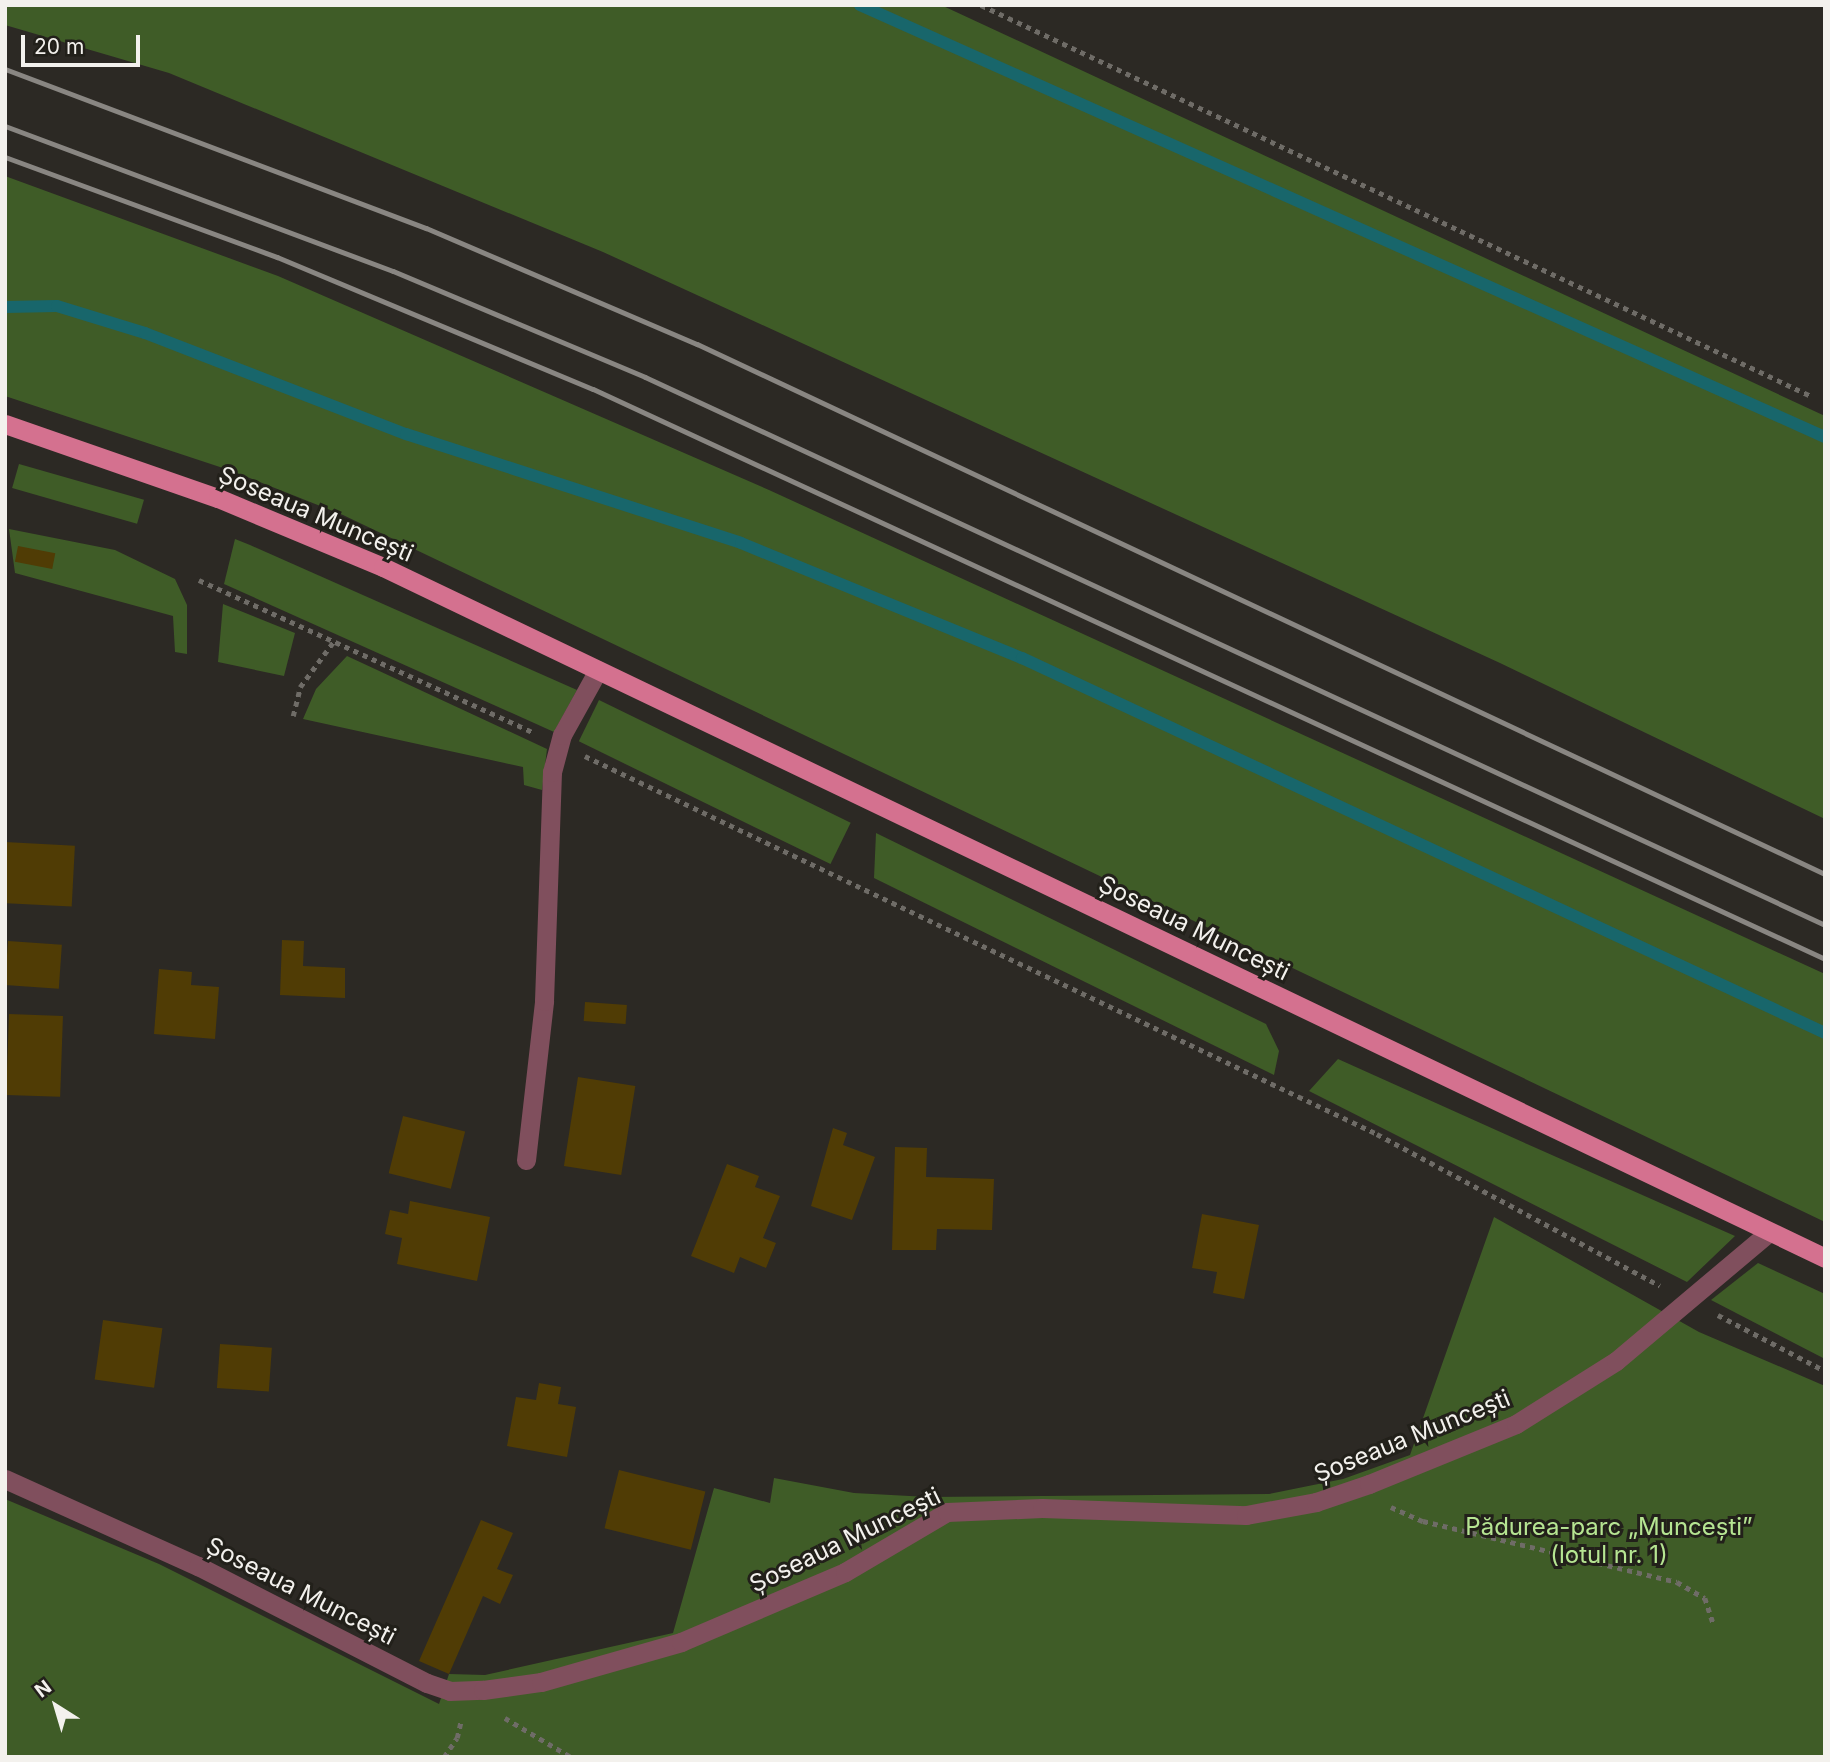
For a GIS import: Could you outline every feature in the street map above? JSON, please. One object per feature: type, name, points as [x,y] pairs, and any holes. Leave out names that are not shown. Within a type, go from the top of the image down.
[{"type":"main road","name":"Șoseaua Muncești","points":[[5,424],[244,509],[383,567],[1825,1258]]},
{"type":"lane","points":[[526,1160],[544,1001],[552,772],[560,744],[598,670]]},
{"type":"lane","name":"Șoseaua Muncești","points":[[5,1479],[198,1566],[427,1683],[466,1692],[541,1682],[681,1642],[845,1572],[947,1512],[1042,1508],[1246,1514],[1317,1502],[1369,1484],[1516,1424],[1616,1361],[1769,1232]]},
{"type":"path","points":[[981,5],[1811,396]]},
{"type":"path","points":[[199,580],[560,744],[1377,1134],[1825,1371]]},
{"type":"path","points":[[293,716],[300,687],[334,641]]},
{"type":"path","points":[[1369,1484],[1389,1506],[1423,1521],[1676,1582],[1705,1598],[1713,1623]]},
{"type":"path","points":[[444,1757],[457,1738],[466,1692],[571,1757]]},
{"type":"green space","points":[[5,5],[941,5],[1825,416],[1825,819],[1500,663],[603,252],[169,73],[5,25]]},
{"type":"green space","points":[[5,176],[278,276],[769,490],[1825,974],[1825,1222],[343,515],[232,471],[5,396]]},
{"type":"green space","points":[[19,464],[144,500],[137,524],[12,488]]},
{"type":"green space","points":[[9,529],[115,550],[175,579],[187,605],[187,654],[175,652],[173,616],[15,573]]},
{"type":"green space","points":[[235,539],[577,690],[554,732],[224,584]]},
{"type":"green space","points":[[223,604],[295,633],[284,676],[218,662]]},
{"type":"green space","points":[[347,656],[547,749],[542,790],[524,785],[523,767],[303,719],[316,689]]},
{"type":"green space","points":[[599,700],[851,823],[830,864],[579,741]]},
{"type":"green space","points":[[876,833],[1266,1024],[1279,1051],[1274,1075],[874,878]]},
{"type":"green space","points":[[1338,1059],[1735,1236],[1687,1282],[1309,1091]]},
{"type":"green space","name":"Pădurea-parc „Muncești” (lotul nr. 1)","points":[[1494,1217],[1699,1332],[1825,1386],[1825,1757],[5,1757],[5,1499],[159,1564],[439,1704],[449,1674],[485,1675],[673,1633],[714,1488],[770,1503],[774,1478],[854,1493],[928,1497],[1269,1494],[1343,1479],[1410,1455]]},
{"type":"green space","points":[[1758,1263],[1825,1294],[1825,1359],[1711,1300]]},
{"type":"building","points":[[18,546],[55,553],[52,569],[15,562]]},
{"type":"building","points":[[5,842],[75,846],[72,907],[5,903]]},
{"type":"building","points":[[282,940],[304,941],[303,966],[345,968],[345,998],[280,995]]},
{"type":"building","points":[[8,941],[62,945],[59,989],[5,985]]},
{"type":"building","points":[[159,969],[192,972],[191,985],[219,987],[215,1039],[154,1034]]},
{"type":"building","points":[[585,1002],[627,1005],[626,1024],[584,1021]]},
{"type":"building","points":[[9,1014],[63,1016],[60,1097],[6,1095]]},
{"type":"building","points":[[578,1077],[635,1086],[621,1175],[564,1166]]},
{"type":"building","points":[[403,1116],[465,1131],[451,1189],[389,1173]]},
{"type":"building","points":[[833,1128],[847,1133],[843,1145],[875,1157],[852,1220],[811,1206]]},
{"type":"building","points":[[895,1147],[927,1148],[926,1177],[994,1179],[992,1230],[937,1229],[936,1250],[892,1250]]},
{"type":"building","points":[[727,1164],[759,1176],[755,1187],[780,1196],[763,1238],[776,1243],[766,1268],[740,1257],[734,1273],[691,1256]]},
{"type":"building","points":[[410,1201],[490,1217],[477,1281],[397,1264],[402,1238],[385,1234],[390,1210],[408,1214]]},
{"type":"building","points":[[1202,1214],[1259,1225],[1244,1299],[1213,1293],[1217,1272],[1192,1268]]},
{"type":"building","points":[[103,1320],[162,1328],[154,1388],[95,1379]]},
{"type":"building","points":[[220,1344],[272,1348],[269,1392],[217,1388]]},
{"type":"building","points":[[539,1383],[561,1387],[558,1404],[576,1407],[567,1457],[507,1446],[516,1397],[536,1400]]},
{"type":"building","points":[[619,1470],[705,1492],[691,1550],[604,1528]]},
{"type":"building","points":[[481,1520],[513,1533],[497,1569],[513,1575],[500,1604],[483,1596],[449,1674],[419,1661]]},
{"type":"waterway","points":[[860,5],[1825,437]]},
{"type":"waterway","points":[[5,307],[57,306],[145,333],[406,434],[741,543],[1022,658],[1825,1033]]},
{"type":"railway","points":[[5,69],[426,228],[697,344],[1825,874]]},
{"type":"railway","points":[[5,126],[393,271],[645,377],[1825,925]]},
{"type":"railway","points":[[5,157],[277,257],[593,389],[1825,959]]}]
